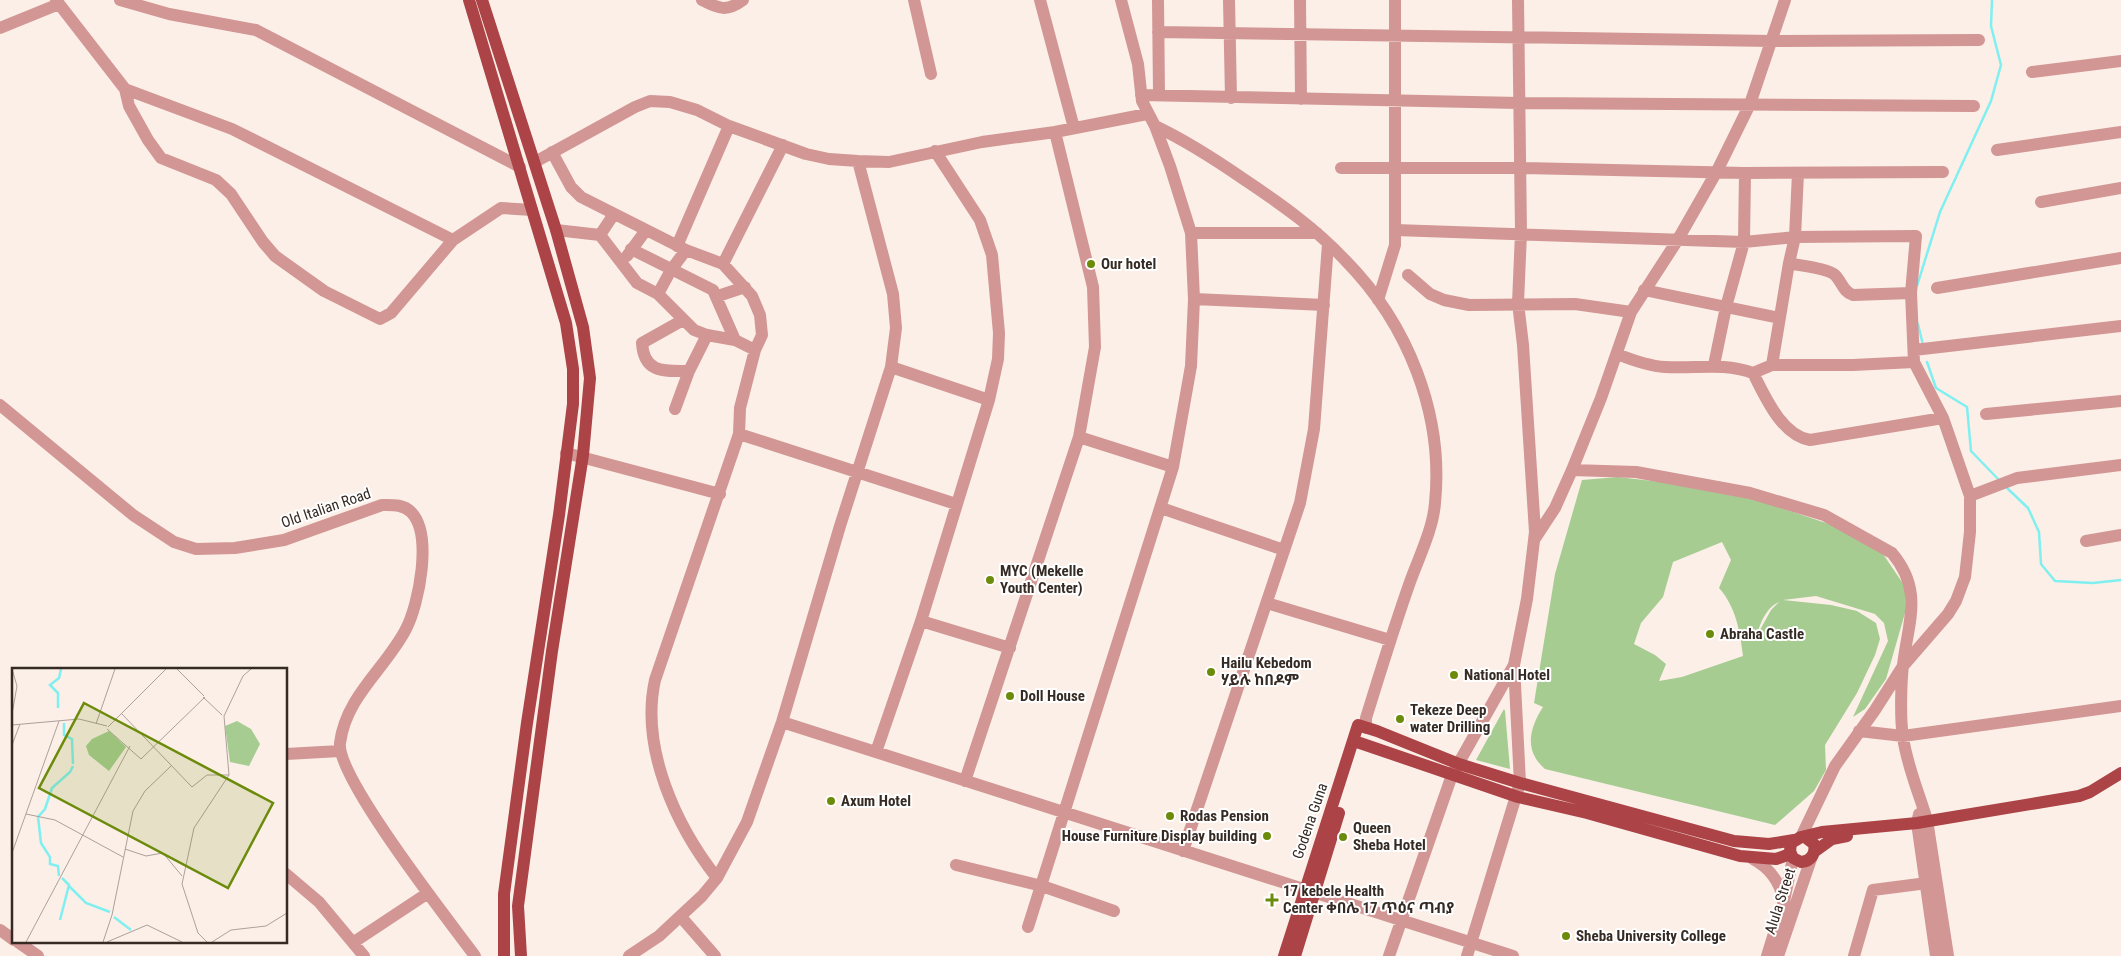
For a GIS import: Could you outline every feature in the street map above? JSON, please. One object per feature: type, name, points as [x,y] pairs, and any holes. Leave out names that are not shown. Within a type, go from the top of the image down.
[{"type":"main road","points":[[468,0],[479,15],[496,48],[535,162],[556,230],[587,344],[590,394],[583,455],[552,651],[518,906],[520,956]]},
{"type":"main road","points":[[482,0],[479,15],[483,52],[520,167],[566,323],[572,356],[573,404],[504,894],[504,956]]},
{"type":"main road","points":[[483,52],[496,48]]},
{"type":"main road","points":[[1363,724],[1518,797],[1589,807],[1734,841],[1769,844],[1822,832],[1923,825],[2079,796],[2090,792],[2121,773]]},
{"type":"main road","name":"Godena Guna","points":[[1284,956],[1309,891],[1363,724]]},
{"type":"main road","points":[[1357,742],[1456,769],[1520,783],[1753,859],[1776,860],[1792,856]]},
{"type":"main road","points":[[1800,838],[1790,846],[1792,856],[1801,862],[1825,843],[1840,837],[2076,805],[2093,799],[2121,782]]},
{"type":"main road","points":[[1800,838],[1814,844],[1813,854]]},
{"type":"main road","name":"Godena Guna","points":[[1295,956],[1309,891]]},
{"type":"street","points":[[120,0],[169,14],[256,30],[520,167]]},
{"type":"street","points":[[702,0],[717,8],[726,10],[743,0]]},
{"type":"street","points":[[914,0],[931,74]]},
{"type":"street","points":[[1040,0],[1074,128]]},
{"type":"street","points":[[1028,928],[1066,813],[1173,467],[1191,366],[1194,299],[1190,233],[1170,166],[1155,126],[1147,114],[1140,95],[1138,64],[1121,0]]},
{"type":"street","points":[[1158,0],[1159,94]]},
{"type":"street","points":[[1229,0],[1231,98]]},
{"type":"street","points":[[1300,0],[1301,98]]},
{"type":"street","points":[[1378,300],[1395,245],[1395,0]]},
{"type":"street","points":[[1467,956],[1518,797],[1520,783],[1514,665],[1527,599],[1534,540],[1535,511],[1523,346],[1518,304],[1521,233],[1518,0]]},
{"type":"street","points":[[1534,540],[1555,508],[1572,470],[1617,354],[1631,312],[1677,241],[1717,171],[1750,104],[1785,0]]},
{"type":"street","points":[[0,28],[58,2],[125,89],[129,106],[148,140],[161,158],[216,180],[231,194],[263,242],[275,256],[324,291],[380,319],[391,313],[454,240],[501,208],[532,210]]},
{"type":"street","points":[[1158,32],[1396,37],[1979,40]]},
{"type":"street","points":[[2032,72],[2121,61]]},
{"type":"street","points":[[125,89],[232,130],[454,240]]},
{"type":"street","points":[[1140,95],[1518,103],[1974,106]]},
{"type":"street","points":[[535,162],[635,106],[650,101],[670,102],[697,110],[729,126],[829,159],[858,162],[889,162],[935,151],[1055,132],[1147,114]]},
{"type":"street","points":[[658,294],[681,248],[729,126]]},
{"type":"street","points":[[1155,126],[1201,150],[1270,197],[1317,233],[1346,260],[1378,300],[1407,347],[1423,385],[1436,441],[1436,504],[1363,724]]},
{"type":"street","points":[[965,781],[1078,437],[1095,347],[1093,287],[1055,132]]},
{"type":"street","points":[[1997,150],[2121,132]]},
{"type":"street","points":[[723,264],[784,145]]},
{"type":"street","points":[[876,752],[921,621],[989,400],[998,359],[999,333],[992,256],[980,220],[935,151]]},
{"type":"street","points":[[552,152],[571,187],[581,198],[681,248],[723,264],[752,296],[763,325],[762,335],[755,350],[740,408],[739,434],[655,680],[652,697],[652,736],[658,763],[688,839],[717,878]]},
{"type":"street","points":[[629,956],[659,936],[681,917],[717,878],[747,822],[782,722],[857,472],[891,367],[896,328],[893,294],[858,162]]},
{"type":"street","points":[[1341,168],[1520,168],[1745,173],[1943,172]]},
{"type":"street","points":[[1714,365],[1726,307],[1744,242],[1745,173]]},
{"type":"street","points":[[1772,365],[1795,238],[1798,173]]},
{"type":"street","points":[[2041,202],[2121,188]]},
{"type":"street","points":[[600,235],[614,214]]},
{"type":"street","points":[[556,230],[600,235],[621,265],[637,283],[658,294],[694,330],[707,336],[735,340],[755,350]]},
{"type":"street","points":[[621,265],[646,230]]},
{"type":"street","points":[[1395,230],[1744,242],[1795,238],[1916,236],[1911,293],[1914,356],[1943,418],[1970,496],[1970,532],[1965,577],[1956,601],[1948,614],[1903,666],[1875,710],[1835,766],[1800,838]]},
{"type":"street","points":[[1190,233],[1317,233]]},
{"type":"street","points":[[1184,850],[1300,503],[1314,429],[1328,244]]},
{"type":"street","points":[[631,249],[707,286],[718,296],[735,340]]},
{"type":"street","points":[[1937,288],[2121,258]]},
{"type":"street","points":[[1789,263],[1828,271],[1835,276],[1846,292],[1853,296],[1911,293]]},
{"type":"street","points":[[1408,275],[1430,294],[1444,300],[1469,305],[1575,304],[1631,312]]},
{"type":"street","points":[[718,296],[745,287]]},
{"type":"street","points":[[1644,290],[1779,318]]},
{"type":"street","points":[[1194,299],[1324,305]]},
{"type":"street","points":[[682,320],[642,343],[642,350],[648,363],[660,371],[689,371]]},
{"type":"street","points":[[1752,373],[1772,365],[1853,365],[2121,326]]},
{"type":"street","points":[[675,410],[689,371],[707,336]]},
{"type":"street","points":[[1617,354],[1663,367],[1714,365],[1740,368],[1752,373],[1772,408],[1794,435],[1802,439],[1810,440],[1943,418]]},
{"type":"street","points":[[891,367],[989,400]]},
{"type":"street","points":[[1986,414],[2121,400]]},
{"type":"street","name":"Old Italian Road","points":[[0,405],[133,515],[174,542],[196,549],[235,548],[284,540],[382,505],[398,505],[410,511],[420,527],[422,540],[420,580],[414,610],[402,637],[350,711],[343,728],[340,751]]},
{"type":"street","points":[[739,434],[956,504]]},
{"type":"street","points":[[1078,437],[1173,467]]},
{"type":"street","points":[[566,452],[583,455],[720,494]]},
{"type":"street","points":[[1970,496],[2013,480],[2121,465]]},
{"type":"street","points":[[1572,470],[1636,472],[1750,493],[1824,515],[1854,530],[1892,553],[1906,574],[1913,598],[1903,666],[1903,736],[1916,790],[1922,802],[1927,883],[1936,956]]},
{"type":"street","points":[[1160,508],[1284,550]]},
{"type":"street","points":[[2086,541],[2121,536]]},
{"type":"street","points":[[1267,603],[1390,640]]},
{"type":"street","points":[[921,621],[1010,648]]},
{"type":"street","points":[[1390,956],[1401,920],[1456,769],[1514,665]]},
{"type":"street","points":[[1859,731],[1903,736],[2121,706]]},
{"type":"street","points":[[782,722],[1513,956]]},
{"type":"street","points":[[288,756],[340,751],[368,807],[428,893],[476,956]]},
{"type":"street","points":[[1923,825],[1948,956]]},
{"type":"street","name":"Alula Street","points":[[1778,956],[1813,854]]},
{"type":"street","name":"Alula Street","points":[[1767,956],[1784,900],[1792,856]]},
{"type":"street","points":[[1753,859],[1766,868],[1774,877],[1784,900]]},
{"type":"street","points":[[956,865],[1042,886],[1114,910]]},
{"type":"street","points":[[288,876],[319,902],[364,956]]},
{"type":"street","points":[[1854,956],[1874,890],[1927,883]]},
{"type":"street","points":[[354,942],[428,893]]},
{"type":"street","points":[[681,917],[715,956]]},
{"type":"street","points":[[0,930],[12,939]]},
{"type":"street","points":[[21,944],[38,956]]},
{"type":"green space","points":[[1618,477],[1661,482],[1757,500],[1835,526],[1883,554],[1906,588],[1905,613],[1886,679],[1865,709],[1853,717],[1888,641],[1884,623],[1875,614],[1816,596],[1783,600],[1831,605],[1857,611],[1876,623],[1880,639],[1875,655],[1857,693],[1825,745],[1826,770],[1814,791],[1775,825],[1545,769],[1534,755],[1531,747],[1532,732],[1534,723],[1543,707],[1534,703],[1555,574],[1582,480]],"holes":[[[1722,542],[1731,560],[1719,588],[1730,603],[1733,611],[1739,629],[1743,656],[1682,677],[1659,681],[1666,664],[1655,655],[1634,644],[1641,623],[1663,597],[1673,562]],[[1779,602],[1771,610],[1755,639],[1761,623],[1770,608]]]},
{"type":"green space","points":[[1504,709],[1505,711],[1510,769],[1476,760]]},
{"type":"waterway","points":[[1917,286],[1940,212],[1991,101],[2001,65],[1991,26],[1992,0]]},
{"type":"waterway","points":[[1918,324],[1923,345]]},
{"type":"waterway","points":[[1927,362],[1936,388],[1967,407],[1971,451],[1999,480]]},
{"type":"waterway","points":[[2007,488],[2028,508],[2039,532],[2041,564],[2055,581],[2093,583],[2121,580]]},
{"type":"place","name":"Our hotel","points":[[1091,264]]},
{"type":"place","name":"MYC (Mekelle Youth Center)","points":[[990,580]]},
{"type":"place","name":"Abraha Castle","points":[[1710,634]]},
{"type":"place","name":"Hailu Kebedom ሃይሉ ከበዶም","points":[[1211,672]]},
{"type":"place","name":"National Hotel","points":[[1454,675]]},
{"type":"place","name":"Doll House","points":[[1010,696]]},
{"type":"place","name":"Tekeze Deep water Drilling","points":[[1400,719]]},
{"type":"place","name":"Axum Hotel","points":[[831,801]]},
{"type":"place","name":"Rodas Pension","points":[[1170,816]]},
{"type":"place","name":"House Furniture Display building","points":[[1267,836]]},
{"type":"place","name":"Queen Sheba Hotel","points":[[1343,837]]},
{"type":"place","name":"17 kebele Health Center ቀበሌ 17 ጥዕና ጣብያ","points":[[1272,900]]},
{"type":"place","name":"Sheba University College","points":[[1566,936]]}]
